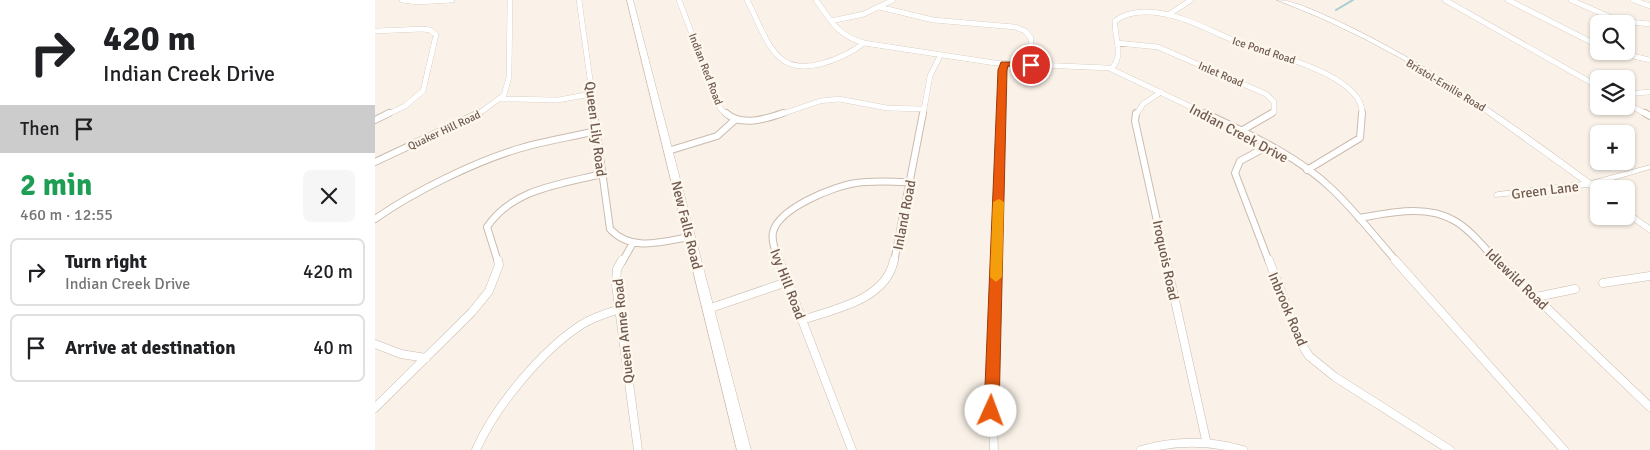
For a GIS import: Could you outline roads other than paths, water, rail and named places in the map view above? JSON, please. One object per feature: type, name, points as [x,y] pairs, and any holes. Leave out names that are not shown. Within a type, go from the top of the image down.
[{"type":"main road","name":"New Falls Road","points":[[630,0],[744,450]]},
{"type":"street","points":[[402,0],[426,2],[452,0]]},
{"type":"street","points":[[510,0],[509,77],[507,88],[501,99],[558,100],[591,94]]},
{"type":"street","name":"Queen Lily Road","points":[[579,0],[610,229],[617,237],[633,243]]},
{"type":"street","name":"Indian Red Road","points":[[679,0],[720,108],[727,116],[751,121],[770,118],[817,102],[832,99],[852,99],[889,108],[924,109]]},
{"type":"street","points":[[747,0],[775,51],[786,62],[805,65],[825,62],[845,56],[865,43]]},
{"type":"street","name":"Indian Creek Drive","points":[[816,0],[841,34],[865,43],[940,56],[1004,64],[1094,66],[1111,69],[1268,146],[1307,170],[1333,190],[1564,450]]},
{"type":"street","points":[[831,21],[856,16],[893,0]]},
{"type":"street","points":[[1168,15],[1191,0]]},
{"type":"street","name":"Bristol-Emilie Road","points":[[1280,0],[1333,20],[1465,96],[1497,116],[1589,184]]},
{"type":"street","points":[[1445,0],[1590,82]]},
{"type":"street","points":[[1509,0],[1590,41]]},
{"type":"street","points":[[1571,0],[1615,20],[1635,24],[1650,24]]},
{"type":"street","points":[[1633,0],[1650,6]]},
{"type":"street","points":[[879,7],[922,20],[1009,26],[1020,29],[1029,35],[1031,39],[1031,65]]},
{"type":"street","name":"Ice Pond Road","points":[[1111,69],[1116,65],[1120,57],[1114,23],[1118,18],[1146,12],[1168,15],[1249,47],[1308,64],[1359,98],[1363,105],[1360,138],[1350,146],[1307,170]]},
{"type":"street","points":[[375,31],[423,29],[430,30],[436,34],[423,90],[405,106],[375,120]]},
{"type":"street","name":"Inlet Road","points":[[1117,43],[1158,47],[1266,94],[1274,102],[1274,112],[1241,132]]},
{"type":"street","name":"Inland Road","points":[[802,320],[871,294],[888,278],[894,266],[930,76],[940,56]]},
{"type":"street","points":[[1635,56],[1650,60]]},
{"type":"street","points":[[994,450],[991,400],[1004,64]]},
{"type":"street","name":"Iroquois Road","points":[[1161,92],[1139,106],[1135,114],[1135,121],[1206,440]]},
{"type":"street","points":[[1635,93],[1650,92]]},
{"type":"street","name":"Quaker Hill Road","points":[[375,162],[477,115],[501,99]]},
{"type":"street","points":[[1635,108],[1650,116]]},
{"type":"street","points":[[668,151],[711,138],[736,119]]},
{"type":"street","points":[[375,219],[395,205],[486,160],[521,148],[596,130]]},
{"type":"street","name":"Inbrook Road","points":[[1268,146],[1240,160],[1235,173],[1300,342],[1309,356],[1335,377],[1450,450]]},
{"type":"street","name":"Green Lane","points":[[1498,195],[1589,184],[1650,167]]},
{"type":"street","points":[[375,408],[472,312],[489,292],[499,265],[487,227],[498,211],[531,193],[602,174]]},
{"type":"street","name":"Ivy Hill Road","points":[[852,450],[772,240],[775,228],[787,214],[799,206],[848,184],[910,182]]},
{"type":"street","name":"Idlewild Road","points":[[1359,218],[1417,210],[1443,216],[1463,227],[1650,407]]},
{"type":"street","points":[[1635,219],[1650,230]]},
{"type":"street","points":[[633,243],[654,243],[689,237]]},
{"type":"street","name":"Queen Anne Road","points":[[633,243],[617,269],[616,285],[638,450]]},
{"type":"street","points":[[1603,283],[1650,276]]},
{"type":"street","points":[[708,309],[787,282]]},
{"type":"street","points":[[1535,297],[1575,289]]},
{"type":"street","points":[[477,450],[482,435],[492,419],[554,347],[582,325],[620,308]]},
{"type":"street","points":[[375,344],[401,354],[426,358]]},
{"type":"street","points":[[1141,450],[1171,442],[1206,440],[1243,450]]},
{"type":"waterway","points":[[1336,10],[1353,0]]}]
